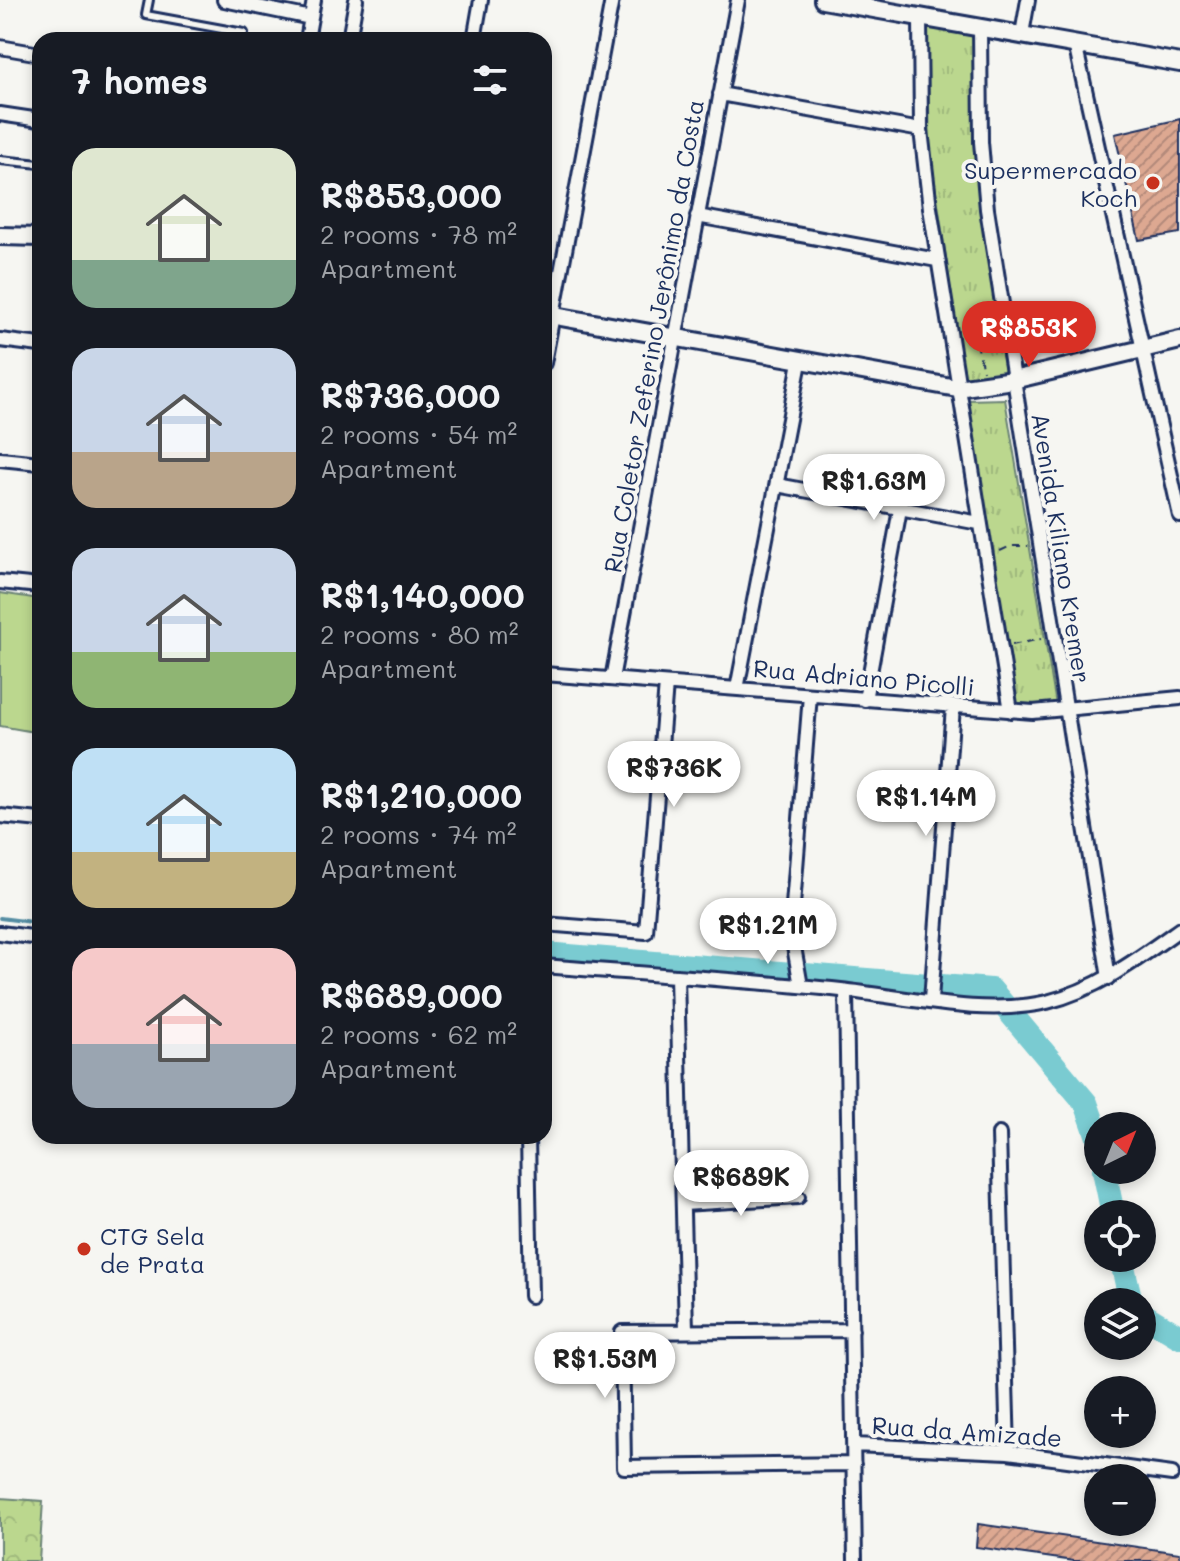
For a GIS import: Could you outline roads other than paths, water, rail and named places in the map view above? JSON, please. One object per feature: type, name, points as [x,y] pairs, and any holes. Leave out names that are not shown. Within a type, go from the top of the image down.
[{"type":"street","points":[[224,0],[311,18]]},
{"type":"street","points":[[308,32],[314,0]]},
{"type":"street","points":[[350,32],[356,0]]},
{"type":"street","points":[[475,32],[481,0]]},
{"type":"street","points":[[552,295],[612,0]]},
{"type":"street","name":"Rua Coletor Zeferino Jerônimo da Costa","points":[[612,679],[738,0]]},
{"type":"street","points":[[823,0],[1180,63]]},
{"type":"street","points":[[1022,34],[1028,0]]},
{"type":"street","points":[[920,17],[921,130],[937,260],[1011,711]]},
{"type":"street","name":"Avenida Kiliano Kremer","points":[[980,27],[983,173],[1004,325],[1109,978]]},
{"type":"street","points":[[1075,44],[1180,516]]},
{"type":"street","points":[[0,47],[32,53]]},
{"type":"street","points":[[720,94],[921,130]]},
{"type":"street","points":[[0,114],[32,119]]},
{"type":"street","points":[[697,216],[937,260]]},
{"type":"street","points":[[0,236],[32,237]]},
{"type":"street","points":[[552,316],[957,388],[987,386],[1180,340]]},
{"type":"street","points":[[0,340],[32,344]]},
{"type":"street","points":[[737,689],[800,362]]},
{"type":"street","points":[[0,459],[32,462]]},
{"type":"street","points":[[777,485],[979,523]]},
{"type":"street","points":[[865,700],[900,509]]},
{"type":"street","points":[[0,582],[32,585]]},
{"type":"street","name":"Rua Adriano Picolli","points":[[552,675],[1011,711],[1067,711],[1152,698],[1180,698]]},
{"type":"street","points":[[552,925],[646,932],[666,684]]},
{"type":"street","points":[[801,985],[792,916],[810,695]]},
{"type":"street","points":[[932,998],[953,707]]},
{"type":"street","points":[[0,816],[32,819]]},
{"type":"street","points":[[552,967],[801,985],[989,1007],[1035,1004],[1109,978],[1180,929]]},
{"type":"street","points":[[0,933],[32,937]]},
{"type":"street","points":[[677,976],[686,1330]]},
{"type":"street","points":[[846,991],[855,1561]]},
{"type":"street","points":[[999,1134],[1008,1452]]},
{"type":"street","points":[[528,1144],[531,1296]]},
{"type":"street","points":[[683,1204],[798,1197]]},
{"type":"street","points":[[852,1330],[622,1332],[624,1467],[854,1464]]},
{"type":"street","name":"Rua da Amizade","points":[[854,1445],[1008,1452],[1172,1474]]},
{"type":"lane","points":[[149,0],[146,15],[239,32]]},
{"type":"lane","points":[[0,160],[32,163]]},
{"type":"waterway","points":[[0,918],[32,922]]},
{"type":"waterway","points":[[552,955],[991,990],[1086,1103],[1089,1112]]},
{"type":"waterway","points":[[1107,1184],[1110,1200]]},
{"type":"waterway","points":[[1124,1272],[1128,1288]]},
{"type":"waterway","points":[[1156,1322],[1180,1337]]},
{"type":"place","name":"Supermercado Koch","points":[[1153,183]]},
{"type":"place","name":"CTG Sela de Prata","points":[[84,1249]]}]
